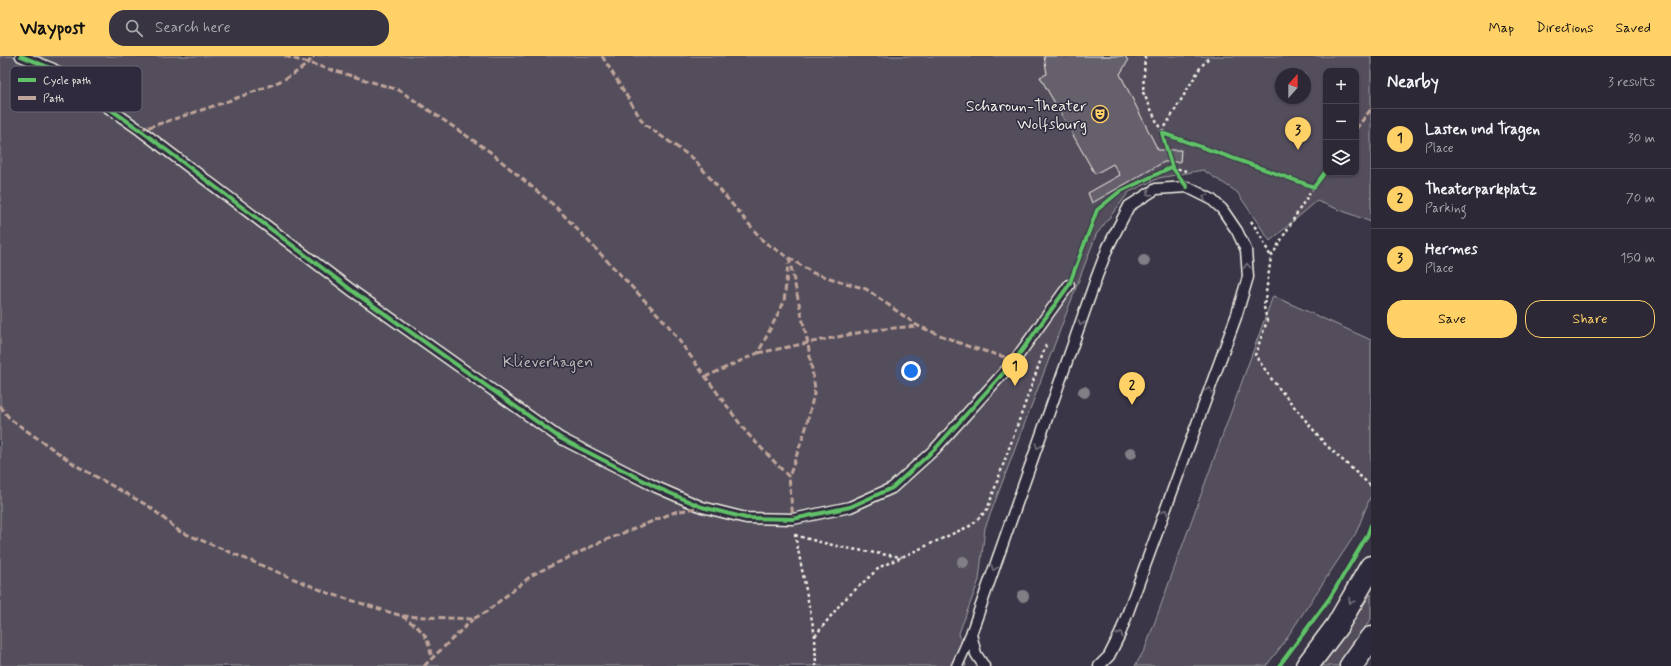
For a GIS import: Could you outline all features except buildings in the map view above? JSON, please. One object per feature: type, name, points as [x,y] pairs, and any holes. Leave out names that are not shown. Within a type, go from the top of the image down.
[{"type":"main road","points":[[1307,666],[1337,626],[1371,567]]},
{"type":"main road","points":[[1351,666],[1371,638]]},
{"type":"lane","points":[[21,56],[44,66]]},
{"type":"lane","points":[[114,112],[140,130],[354,292],[560,438],[656,487],[702,507],[746,518],[793,519],[850,506],[892,488],[935,449],[1015,360],[1069,285]]},
{"type":"lane","points":[[957,666],[971,634],[1108,248],[1129,206],[1156,189],[1187,187],[1211,200],[1222,209],[1237,231],[1246,250],[1248,277],[1236,317],[1120,634],[1109,656],[1099,666]]},
{"type":"lane","points":[[971,634],[976,654],[984,666]]},
{"type":"path","points":[[1145,56],[1143,92],[1162,133],[1167,150]]},
{"type":"path","points":[[1162,133],[1200,68],[1210,56]]},
{"type":"path","points":[[1162,133],[1314,187],[1271,258],[1264,307],[1267,321],[1256,355],[1273,381],[1326,445],[1371,486]]},
{"type":"path","points":[[1171,162],[1172,167]]},
{"type":"path","points":[[815,636],[842,602],[880,567],[972,525],[987,510],[1047,342]]},
{"type":"path","points":[[793,519],[815,636],[816,666]]},
{"type":"path","points":[[788,532],[816,542],[848,549],[902,557]]},
{"type":"green space","name":"Klieverhagen","points":[[0,56],[1371,56],[1371,222],[1317,201],[1270,241],[1237,192],[1203,170],[1159,178],[1129,192],[1096,235],[985,528],[979,580],[959,633],[966,666],[0,666]]},
{"type":"green space","points":[[1273,296],[1371,340],[1371,495],[1356,533],[1280,648],[1266,666],[1135,666],[1145,649]]},
{"type":"green space","points":[[1371,594],[1371,619],[1338,666],[1322,666]]},
{"type":"marked path","points":[[285,56],[399,90],[489,151],[556,207],[667,324],[746,432],[789,477],[793,519]]},
{"type":"marked path","points":[[140,130],[272,85],[291,76],[307,64],[314,56]]},
{"type":"marked path","points":[[602,56],[644,124],[694,159],[764,242],[813,273],[866,289],[918,326],[967,346],[1015,360]]},
{"type":"marked path","points":[[1359,125],[1371,109]]},
{"type":"marked path","points":[[789,258],[808,344],[815,389],[806,428],[789,477]]},
{"type":"marked path","points":[[705,377],[758,353],[784,302],[788,264]]},
{"type":"marked path","points":[[758,353],[872,330],[918,326]]},
{"type":"marked path","points":[[0,406],[10,419],[77,466],[150,507],[179,531],[328,593],[402,616],[473,619],[486,612],[532,575],[601,542],[675,512],[702,507]]},
{"type":"marked path","points":[[402,616],[415,625],[426,637],[432,659]]},
{"type":"marked path","points":[[424,666],[473,619]]},
{"type":"cycle path","points":[[21,56],[46,66]]},
{"type":"cycle path","points":[[114,112],[354,292],[560,438],[656,487],[702,507],[746,518],[793,519],[850,507],[892,488],[935,449],[1015,360],[1069,285],[1097,210],[1119,192],[1172,167]]},
{"type":"cycle path","points":[[1162,133],[1314,187],[1323,175]]},
{"type":"cycle path","points":[[1162,133],[1172,167],[1187,187]]},
{"type":"cycle path","points":[[1279,666],[1329,599],[1367,536],[1371,525]]},
{"type":"place","name":"Scharoun-Theater Wolfsburg","points":[[1100,114]]},
{"type":"place","name":"Hermes","points":[[1298,150]]},
{"type":"place","name":"Lasten und Tragen","points":[[1015,386]]},
{"type":"place","name":"Theaterparkplatz","points":[[1132,405]]}]
